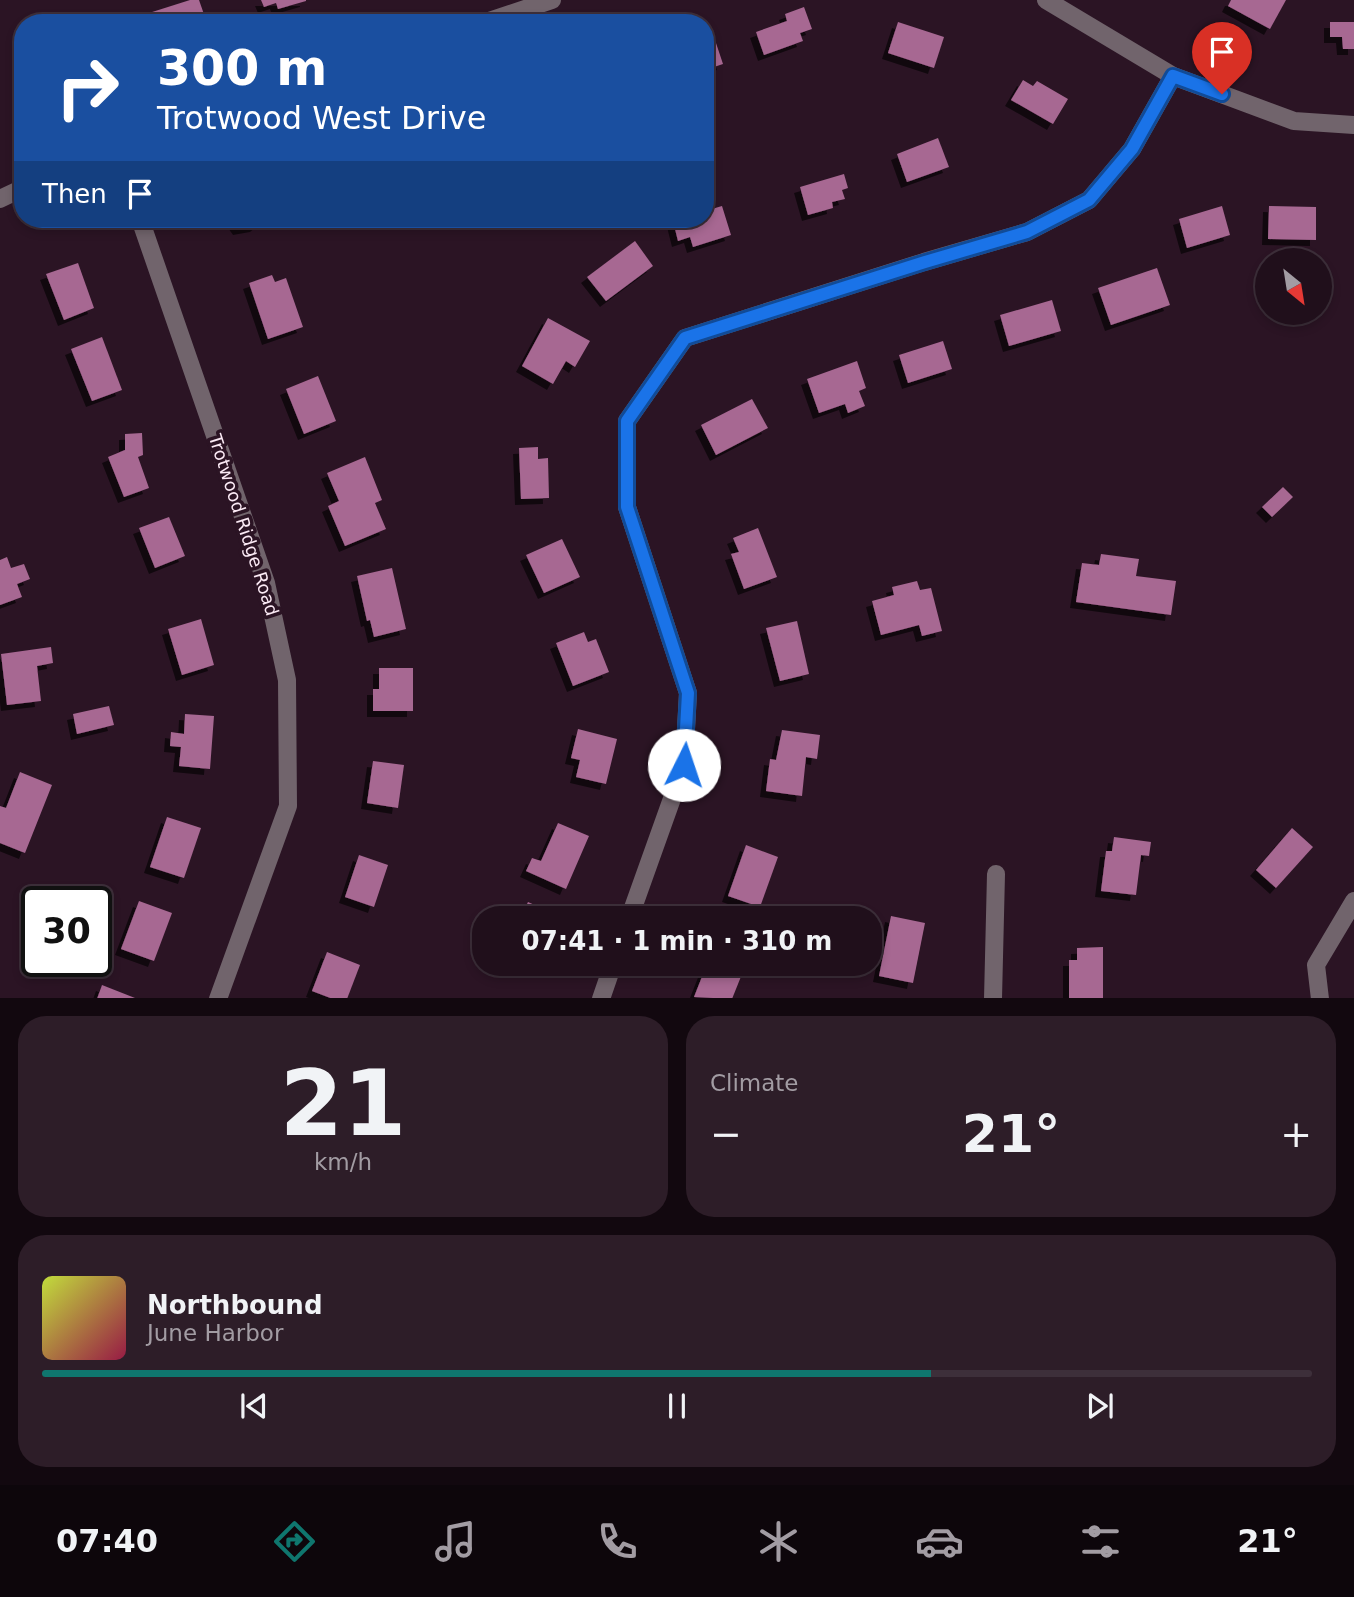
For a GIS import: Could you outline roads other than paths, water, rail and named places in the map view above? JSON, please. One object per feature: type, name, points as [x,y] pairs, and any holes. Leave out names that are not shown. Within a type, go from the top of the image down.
[{"type":"street","points":[[510,14],[552,0]]},
{"type":"street","points":[[1046,0],[1173,76],[1294,121],[1354,125]]},
{"type":"street","points":[[634,906],[684,765],[688,693],[627,507],[627,421],[685,338],[1027,232],[1089,200],[1132,149],[1173,76]]},
{"type":"street","name":"Trotwood Ridge Road","points":[[143,228],[266,583],[288,680],[288,806],[218,998]]},
{"type":"street","points":[[993,998],[996,874]]},
{"type":"street","points":[[1320,998],[1316,965],[1354,901]]},
{"type":"street","points":[[601,998],[609,976]]}]
